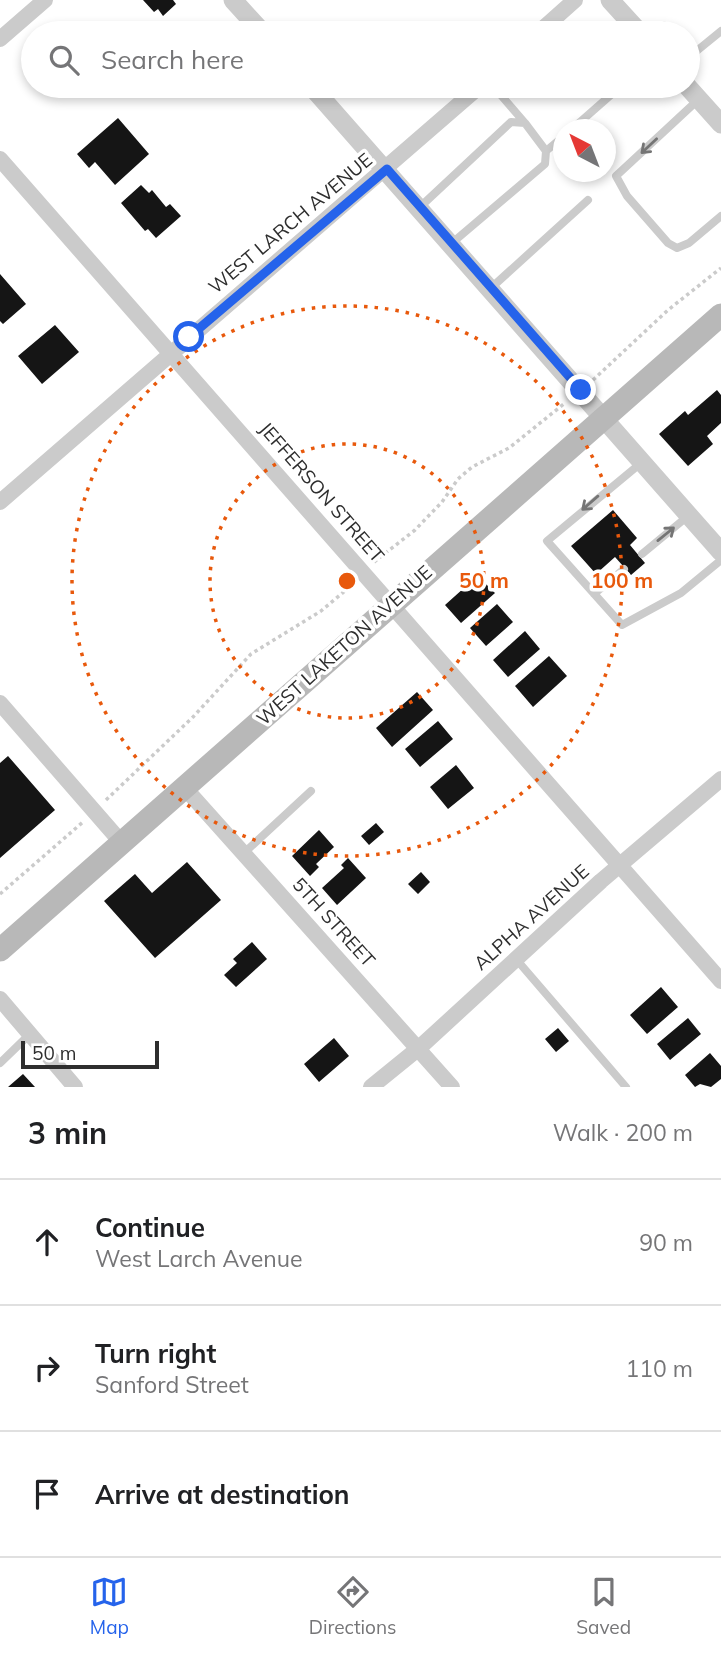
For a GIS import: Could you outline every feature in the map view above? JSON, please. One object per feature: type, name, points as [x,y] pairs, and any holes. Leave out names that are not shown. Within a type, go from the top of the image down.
[{"type":"main road","name":"WEST LAKETON AVENUE","points":[[0,950],[721,315]]},
{"type":"street","points":[[21,21],[45,0]]},
{"type":"street","points":[[233,0],[252,21]]},
{"type":"street","points":[[551,21],[575,0]]},
{"type":"street","points":[[610,0],[629,21]]},
{"type":"street","points":[[0,40],[21,21]]},
{"type":"street","points":[[322,98],[719,549]]},
{"type":"street","name":"WEST LARCH AVENUE","points":[[0,502],[467,98]]},
{"type":"street","points":[[698,98],[721,124]]},
{"type":"street","name":"JEFFERSON STREET","points":[[0,159],[721,981]]},
{"type":"street","points":[[0,703],[121,842]]},
{"type":"street","name":"ALPHA AVENUE","points":[[371,1087],[419,1048],[620,865],[721,779]]},
{"type":"street","name":"5TH STREET","points":[[184,787],[452,1087]]},
{"type":"street","points":[[0,999],[75,1087]]},
{"type":"lane","points":[[700,46],[721,31]]},
{"type":"lane","points":[[452,243],[545,164],[546,151],[504,98]]},
{"type":"lane","points":[[584,119],[607,98]]},
{"type":"lane","points":[[688,98],[616,176],[627,197],[668,243],[677,248],[689,243],[721,216]]},
{"type":"lane","points":[[420,207],[511,122],[525,123]]},
{"type":"lane","points":[[546,151],[553,145]]},
{"type":"lane","points":[[491,288],[587,200]]},
{"type":"lane","points":[[643,461],[547,541],[622,625],[681,593],[719,549]]},
{"type":"lane","points":[[642,554],[689,515]]},
{"type":"lane","points":[[594,594],[624,569]]},
{"type":"lane","points":[[244,853],[311,791]]},
{"type":"lane","points":[[516,959],[626,1087]]},
{"type":"lane","points":[[0,1063],[30,1034]]},
{"type":"building","points":[[143,0],[173,0],[176,4],[163,16],[158,9],[154,12]]},
{"type":"building","points":[[118,118],[149,154],[115,185],[95,162],[89,168],[77,154]]},
{"type":"building","points":[[141,185],[149,193],[152,190],[166,207],[170,204],[181,216],[156,238],[148,229],[145,231],[121,203]]},
{"type":"building","points":[[0,274],[26,304],[3,324],[0,321]]},
{"type":"building","points":[[55,325],[79,352],[42,384],[18,356]]},
{"type":"building","points":[[717,390],[721,395],[721,423],[707,436],[713,444],[688,466],[659,434],[685,411],[688,415]]},
{"type":"building","points":[[613,510],[637,538],[630,545],[645,563],[631,575],[615,557],[596,574],[571,546]]},
{"type":"building","points":[[474,579],[481,587],[485,583],[495,593],[461,623],[445,605]]},
{"type":"building","points":[[497,604],[513,622],[486,646],[470,628]]},
{"type":"building","points":[[525,631],[540,649],[508,677],[493,660]]},
{"type":"building","points":[[549,656],[567,676],[533,707],[515,686]]},
{"type":"building","points":[[417,692],[433,710],[392,747],[376,728]]},
{"type":"building","points":[[438,721],[453,739],[420,767],[405,749]]},
{"type":"building","points":[[8,756],[55,810],[0,858],[0,763]]},
{"type":"building","points":[[456,765],[474,788],[448,809],[430,787]]},
{"type":"building","points":[[376,823],[384,832],[369,845],[361,836]]},
{"type":"building","points":[[319,830],[334,847],[316,864],[319,867],[310,876],[292,856]]},
{"type":"building","points":[[348,858],[366,878],[337,905],[322,888],[344,868],[341,865]]},
{"type":"building","points":[[187,862],[221,900],[155,958],[104,901],[135,874],[152,893]]},
{"type":"building","points":[[421,872],[430,882],[418,894],[408,884]]},
{"type":"building","points":[[252,942],[267,959],[236,987],[224,975],[237,963],[233,959]]},
{"type":"building","points":[[661,987],[678,1007],[647,1034],[630,1015]]},
{"type":"building","points":[[688,1018],[701,1034],[670,1060],[657,1044]]},
{"type":"building","points":[[558,1028],[569,1041],[556,1052],[545,1039]]},
{"type":"building","points":[[334,1038],[349,1056],[319,1082],[304,1064]]},
{"type":"building","points":[[710,1053],[721,1066],[721,1079],[711,1087],[700,1084],[695,1087],[685,1075]]},
{"type":"building","points":[[23,1074],[35,1087],[8,1087]]},
{"type":"route","points":[[189,337],[387,169],[581,390]]}]
